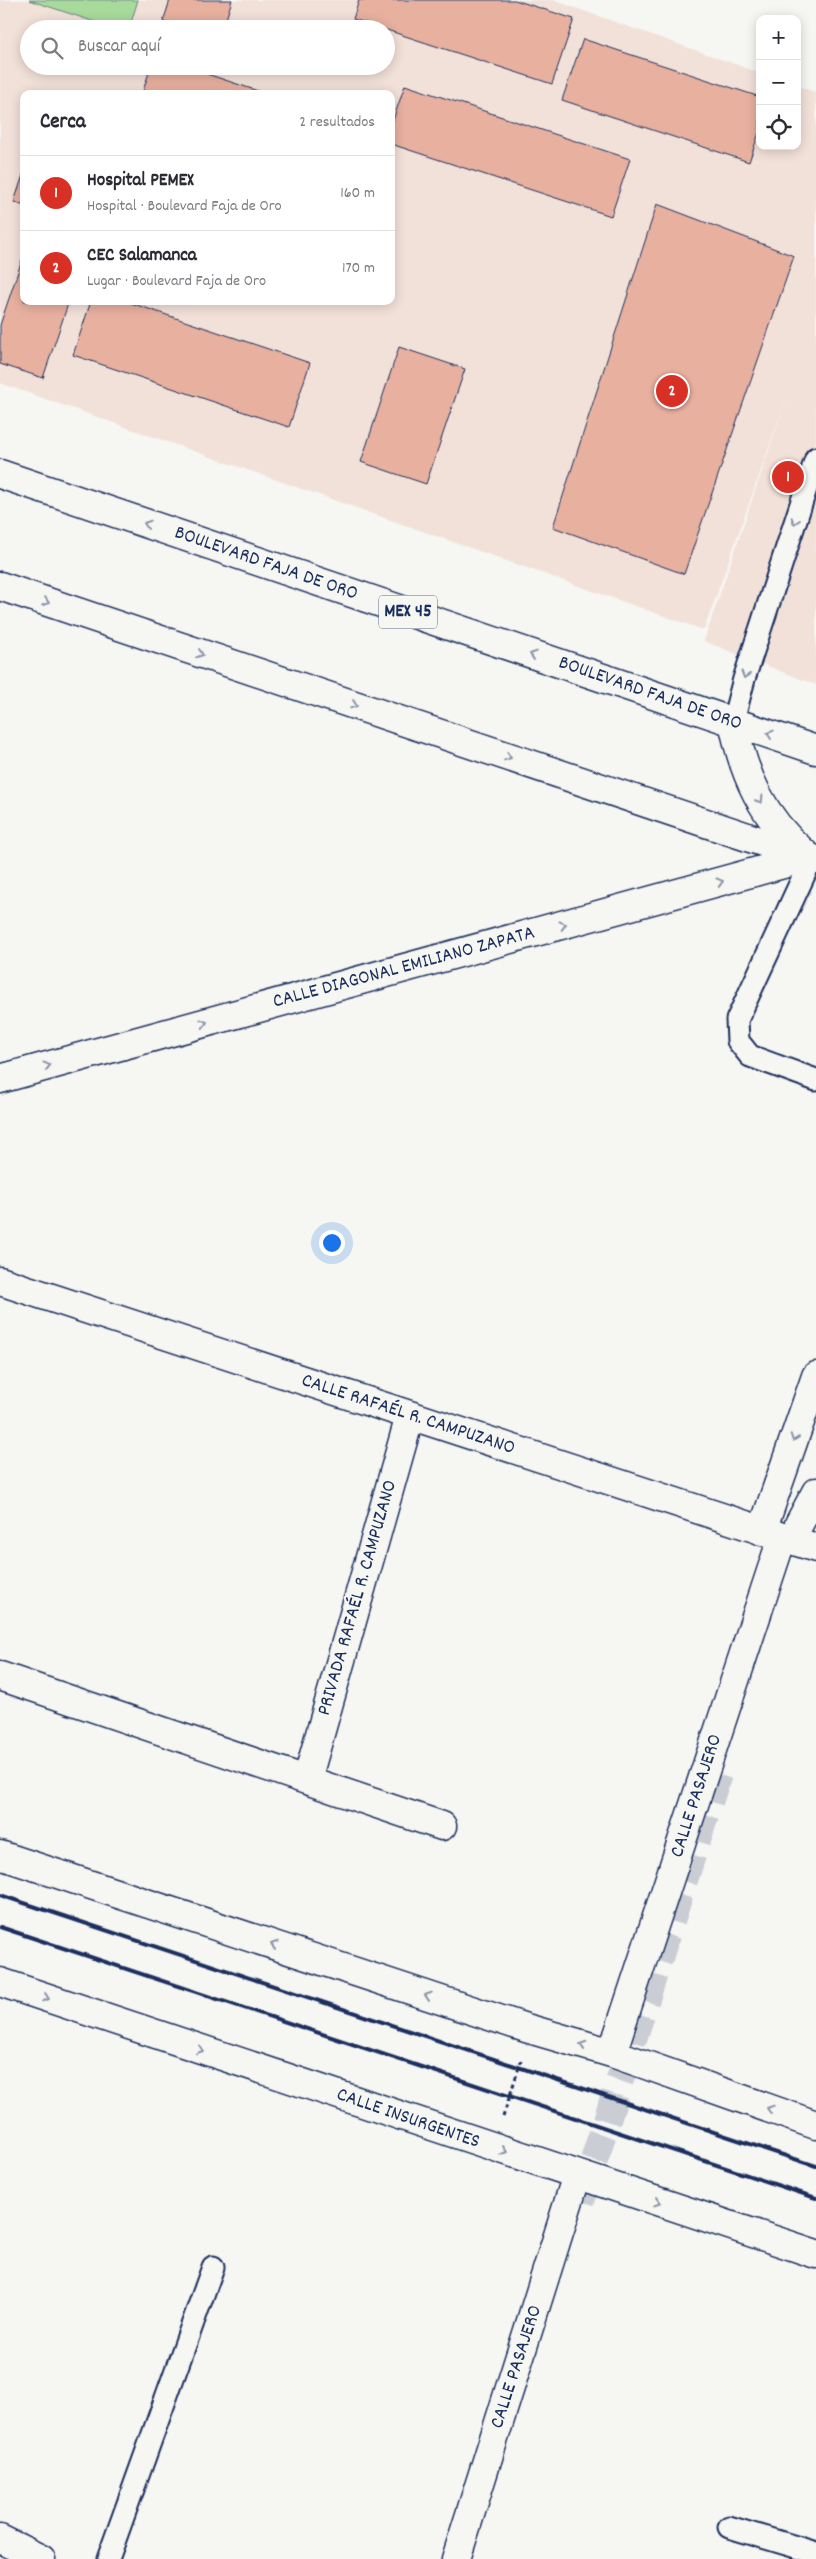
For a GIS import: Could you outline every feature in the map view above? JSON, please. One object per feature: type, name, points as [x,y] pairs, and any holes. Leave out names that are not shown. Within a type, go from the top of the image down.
[{"type":"street","name":"BOULEVARD FAJA DE ORO","points":[[0,474],[816,750]]},
{"type":"street","points":[[0,586],[812,859]]},
{"type":"street","points":[[733,721],[746,773],[757,797],[789,840],[812,859]]},
{"type":"street","name":"CALLE DIAGONAL EMILIANO ZAPATA","points":[[0,1079],[812,859]]},
{"type":"street","name":"CALLE RAFAÉL R. CAMPUZANO","points":[[0,1281],[410,1416],[781,1531],[816,1548]]},
{"type":"street","points":[[781,1531],[816,1376]]},
{"type":"street","name":"PRIVADA RAFAÉL R. CAMPUZANO","points":[[307,1780],[410,1416]]},
{"type":"street","name":"CALLE PASAJERO","points":[[612,2053],[781,1531],[816,1492]]},
{"type":"street","points":[[0,1676],[442,1826]]},
{"type":"street","points":[[0,1855],[517,2025],[612,2053],[816,2125]]},
{"type":"street","name":"CALLE INSURGENTES","points":[[0,1982],[493,2148],[816,2254]]},
{"type":"street","name":"CALLE PASAJERO","points":[[456,2559],[577,2175]]},
{"type":"street","points":[[0,2539],[41,2559]]},
{"type":"lane","points":[[733,721],[744,679],[816,458]]},
{"type":"lane","points":[[812,859],[737,1020],[738,1041],[750,1056],[816,1080]]},
{"type":"lane","points":[[108,2559],[213,2267]]},
{"type":"lane","points":[[729,2527],[816,2553]]},
{"type":"path","points":[[493,2148],[522,2059]]},
{"type":"shaded area","points":[[0,0],[553,0],[756,72],[756,150],[801,150],[801,87],[816,92],[816,685],[704,641],[787,397],[704,630],[0,383]]},
{"type":"green space","points":[[29,0],[138,0],[132,20],[89,20]]},
{"type":"building","points":[[170,0],[232,0],[226,20],[164,20]]},
{"type":"building","points":[[359,0],[515,0],[574,19],[552,84],[395,33],[395,20],[353,19]]},
{"type":"building","points":[[583,39],[756,96],[756,142],[749,162],[562,100]]},
{"type":"building","points":[[148,75],[210,75],[255,90],[143,90]]},
{"type":"building","points":[[405,85],[630,159],[611,216],[395,145],[395,114]]},
{"type":"building","points":[[20,184],[20,204],[14,202]]},
{"type":"building","points":[[657,204],[794,256],[684,574],[553,527]]},
{"type":"building","points":[[20,266],[20,305],[68,305],[43,378],[0,364],[0,325]]},
{"type":"building","points":[[90,305],[137,305],[310,363],[289,427],[73,355]]},
{"type":"building","points":[[399,347],[465,369],[426,484],[361,462]]},
{"type":"tunnel","points":[[581,2201],[720,1768]]},
{"type":"railway","points":[[0,1895],[816,2166]]},
{"type":"railway","points":[[0,1927],[816,2198]]},
{"type":"place","name":"CEC Salamanca","points":[[672,391]]},
{"type":"place","name":"Hospital PEMEX","points":[[788,477]]}]
